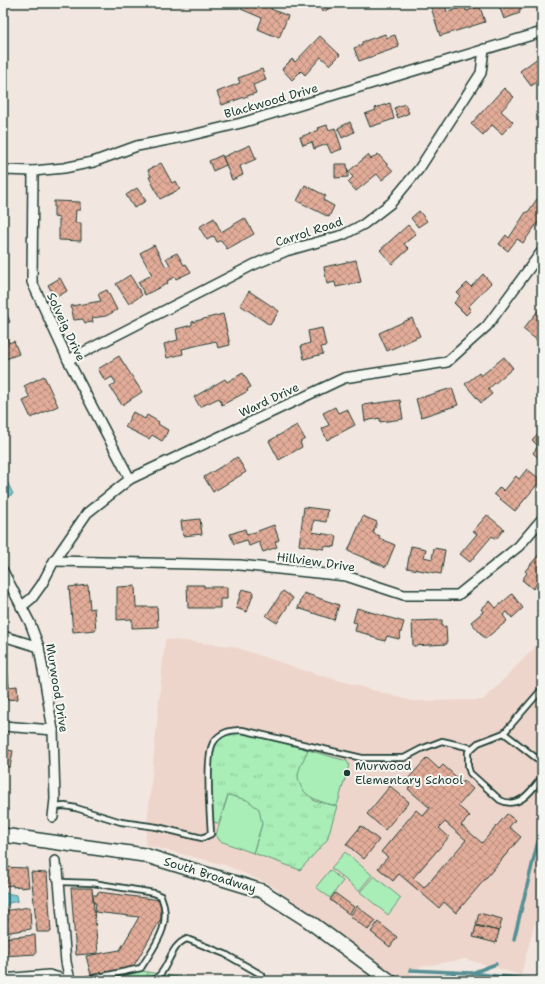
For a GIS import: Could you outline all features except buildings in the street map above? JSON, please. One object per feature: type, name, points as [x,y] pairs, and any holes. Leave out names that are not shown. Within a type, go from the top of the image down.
[{"type":"main road","name":"South Broadway","points":[[3,835],[144,855],[262,891],[312,923],[390,981]]},
{"type":"street","name":"Blackwood Drive","points":[[3,170],[33,171],[64,168],[93,162],[137,146],[188,136],[241,123],[484,48],[542,32]]},
{"type":"street","name":"Carrol Road","points":[[68,360],[253,266],[286,251],[343,235],[364,224],[391,203],[419,169],[481,73],[484,48]]},
{"type":"street","name":"Solveig Drive","points":[[33,171],[32,282],[68,360],[130,479]]},
{"type":"street","name":"Ward Drive","points":[[22,607],[32,598],[42,584],[54,561],[87,513],[130,479],[344,378],[447,362],[487,326],[542,251]]},
{"type":"street","name":"Hillview Drive","points":[[54,561],[240,565],[346,576],[404,595],[458,595],[519,546],[542,519]]},
{"type":"street","name":"Murwood Drive","points":[[3,571],[30,622],[40,647],[53,730],[55,799],[53,817]]},
{"type":"street","points":[[3,636],[40,647]]},
{"type":"street","points":[[3,726],[53,730]]},
{"type":"street","points":[[55,861],[61,963]]},
{"type":"street","points":[[3,979],[49,976],[71,980],[66,962],[58,870]]},
{"type":"lane","points":[[542,689],[504,733],[478,743],[468,752],[467,759],[470,772],[500,800],[506,803],[518,802],[532,790],[542,777]]},
{"type":"lane","points":[[54,807],[76,808],[121,822],[157,827],[202,838],[211,834],[209,774],[211,748],[220,735],[227,731],[242,730],[362,758],[404,758],[442,741],[472,748]]},
{"type":"lane","points":[[504,733],[542,764]]},
{"type":"lane","points":[[60,882],[93,883],[154,894],[161,896],[164,902],[165,925],[141,968],[85,980],[71,980]]},
{"type":"lane","points":[[150,981],[160,975],[179,942],[187,939],[226,954],[262,975]]},
{"type":"shaded area","name":"Murwood Elementary School","points":[[165,639],[232,646],[306,671],[412,701],[483,700],[542,640],[542,896],[521,975],[465,959],[420,967],[402,980],[271,885],[225,865],[145,845]]},
{"type":"green space","points":[[238,731],[267,737],[308,750],[298,775],[314,801],[337,806],[327,840],[300,870],[253,853],[262,824],[228,795],[219,823],[212,822],[209,776],[211,752],[215,742],[220,736],[226,733]]},
{"type":"green space","points":[[308,750],[347,761],[349,765],[337,806],[312,798],[303,789],[298,773]]},
{"type":"green space","points":[[228,795],[247,800],[259,809],[262,824],[253,853],[220,841],[216,835]]},
{"type":"green space","points":[[345,852],[372,875],[359,891],[331,868]]},
{"type":"green space","points":[[330,870],[343,881],[330,898],[316,887]]},
{"type":"green space","points":[[374,876],[401,898],[388,915],[360,892]]},
{"type":"green space","points":[[137,970],[198,981],[71,981]]},
{"type":"green space","points":[[408,976],[500,981],[400,981]]},
{"type":"water","points":[[3,473],[13,494],[3,499]]},
{"type":"water","points":[[6,893],[17,895],[18,901],[9,903],[7,906],[3,904],[3,895]]},
{"type":"waterway","points":[[514,939],[537,845],[542,833]]},
{"type":"waterway","points":[[472,973],[496,964]]},
{"type":"waterway","points":[[410,970],[471,973],[542,981]]},
{"type":"waterway","points":[[452,981],[454,972]]},
{"type":"place","name":"Murwood Elementary School","points":[[347,773]]}]
